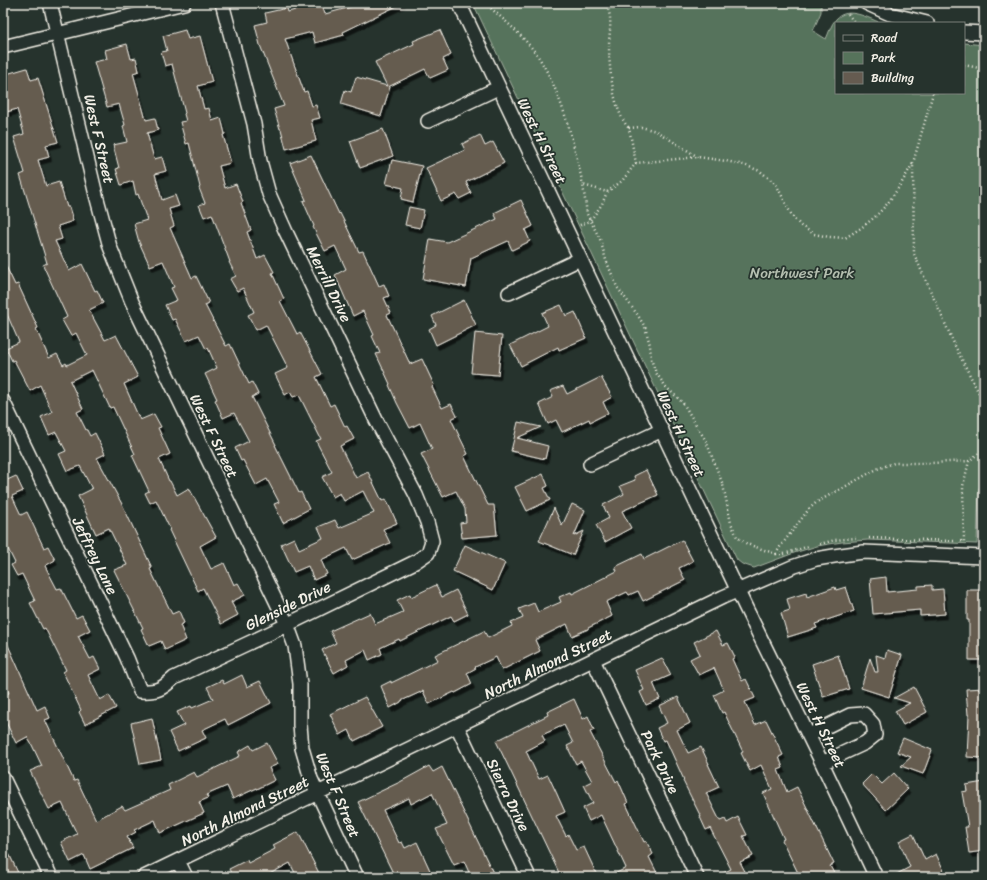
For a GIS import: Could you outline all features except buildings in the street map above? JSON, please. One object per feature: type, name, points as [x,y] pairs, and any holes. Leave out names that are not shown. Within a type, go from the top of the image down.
[{"type":"street","name":"West F Street","points":[[50,3],[110,247],[132,302],[287,624],[295,646],[299,672],[302,748],[309,774],[357,877]]},
{"type":"street","points":[[3,47],[184,3]]},
{"type":"street","name":"Merrill Drive","points":[[222,3],[254,124],[260,161],[269,194],[376,420],[416,495],[427,522],[432,541],[428,553],[415,562]]},
{"type":"street","name":"West H Street","points":[[459,3],[737,590],[809,735],[876,877]]},
{"type":"street","points":[[866,3],[890,14],[923,22]]},
{"type":"street","points":[[965,32],[984,33]]},
{"type":"street","points":[[428,121],[498,88]]},
{"type":"street","points":[[509,293],[580,259]]},
{"type":"street","name":"Jeffrey Lane","points":[[3,401],[127,658],[140,691],[152,692],[163,687],[174,678]]},
{"type":"street","points":[[590,464],[662,430]]},
{"type":"street","name":"North Almond Street","points":[[144,877],[737,590],[792,567],[816,559],[863,552],[984,557]]},
{"type":"street","name":"Glenside Drive","points":[[174,678],[415,562]]},
{"type":"street","name":"Park Drive","points":[[593,660],[697,877]]},
{"type":"street","points":[[809,735],[850,715],[864,714],[873,724],[875,735],[865,744],[822,763]]},
{"type":"street","name":"Sierra Drive","points":[[457,726],[529,877]]},
{"type":"street","points":[[3,778],[51,877]]},
{"type":"street","points":[[178,861],[186,877]]},
{"type":"path","points":[[485,3],[500,16],[536,53],[552,82],[566,116],[575,149],[583,185],[587,214],[600,239],[606,260],[617,288],[645,327],[650,345],[651,359],[656,373],[666,387],[683,403],[706,441],[723,485],[731,523],[737,537],[747,544],[776,554],[809,508],[876,469],[894,463],[931,463],[969,460],[984,449]]},
{"type":"path","points":[[604,3],[607,4],[610,21],[609,46],[615,101],[623,122],[629,128],[636,164]]},
{"type":"path","points":[[848,14],[854,22]]},
{"type":"path","points":[[965,65],[984,69]]},
{"type":"path","points":[[580,226],[590,221],[602,204],[607,192],[622,181],[636,164],[698,157],[726,160],[744,164],[760,171],[776,184],[792,216],[801,226],[814,234],[845,238],[875,218],[901,184],[913,163],[933,94]]},
{"type":"path","points":[[629,128],[641,127],[656,131],[698,157]]},
{"type":"path","points":[[913,163],[914,254],[956,348],[984,403]]},
{"type":"path","points":[[583,185],[607,192]]},
{"type":"path","points":[[964,542],[963,486],[969,460]]},
{"type":"green space","name":"Northwest Park","points":[[473,3],[821,3],[821,12],[813,31],[826,39],[834,21],[846,13],[858,14],[879,22],[835,22],[835,94],[965,94],[965,43],[984,45],[984,485],[979,488],[977,544],[868,540],[817,546],[754,568],[742,564],[737,560]]}]
